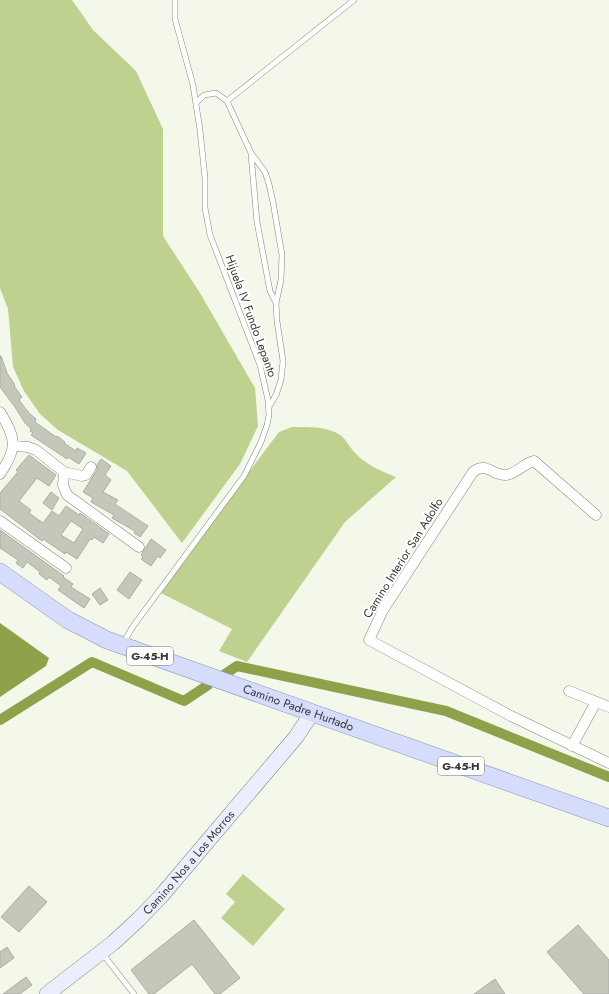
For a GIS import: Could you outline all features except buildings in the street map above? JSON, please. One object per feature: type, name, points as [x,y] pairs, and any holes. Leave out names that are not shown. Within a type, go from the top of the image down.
[{"type":"main road","name":"Camino Padre Hurtado","points":[[0,572],[68,620],[94,635],[121,646],[609,818]]},
{"type":"main road","name":"Camino Nos a Los Morros","points":[[47,994],[101,952],[139,919],[166,890],[296,737],[312,713]]},
{"type":"street","points":[[0,412],[12,436],[14,446],[8,463],[0,474]]},
{"type":"street","points":[[14,446],[28,447],[36,450],[64,472],[82,476],[86,475],[91,467]]},
{"type":"street","points":[[0,454],[8,463]]},
{"type":"street","name":"Camino Interior San Adolfo","points":[[596,515],[534,461],[512,473],[504,475],[487,468],[478,468],[473,472],[383,610],[369,640],[512,716],[609,763]]},
{"type":"street","points":[[64,472],[63,485],[67,495],[138,547]]},
{"type":"street","points":[[0,521],[66,568]]},
{"type":"street","points":[[569,691],[609,707]]},
{"type":"street","points":[[572,746],[596,702]]},
{"type":"lane","name":"Hijuela IV Fundo Lepanto","points":[[121,646],[134,625],[244,476],[261,442],[267,425],[269,408],[265,383],[260,365],[210,235],[205,208],[205,178],[196,103],[175,19],[175,0]]},
{"type":"lane","points":[[227,101],[354,0]]},
{"type":"lane","points":[[196,103],[204,95],[216,93],[227,101],[250,153],[265,172],[269,184],[282,255],[281,280],[276,303],[283,361],[281,380],[269,408]]},
{"type":"lane","points":[[250,153],[256,222],[270,292],[276,303]]},
{"type":"lane","points":[[101,952],[134,994]]},
{"type":"shaded area","points":[[0,0],[72,0],[93,30],[136,71],[163,129],[163,236],[200,293],[255,388],[258,426],[240,464],[182,543],[127,471],[58,430],[40,414],[24,391],[13,367],[8,309],[0,288]]},
{"type":"shaded area","points":[[292,427],[317,428],[335,432],[347,442],[356,454],[370,465],[396,477],[345,522],[247,662],[219,651],[232,629],[159,592],[279,432]]},
{"type":"shaded area","points":[[0,623],[49,658],[46,666],[0,697]]},
{"type":"shaded area","points":[[243,874],[285,909],[253,946],[221,918],[235,902],[226,894]]},
{"type":"waterway","points":[[0,720],[92,662],[184,701],[208,685]]},
{"type":"waterway","points":[[225,674],[237,666],[446,711],[609,777]]}]
